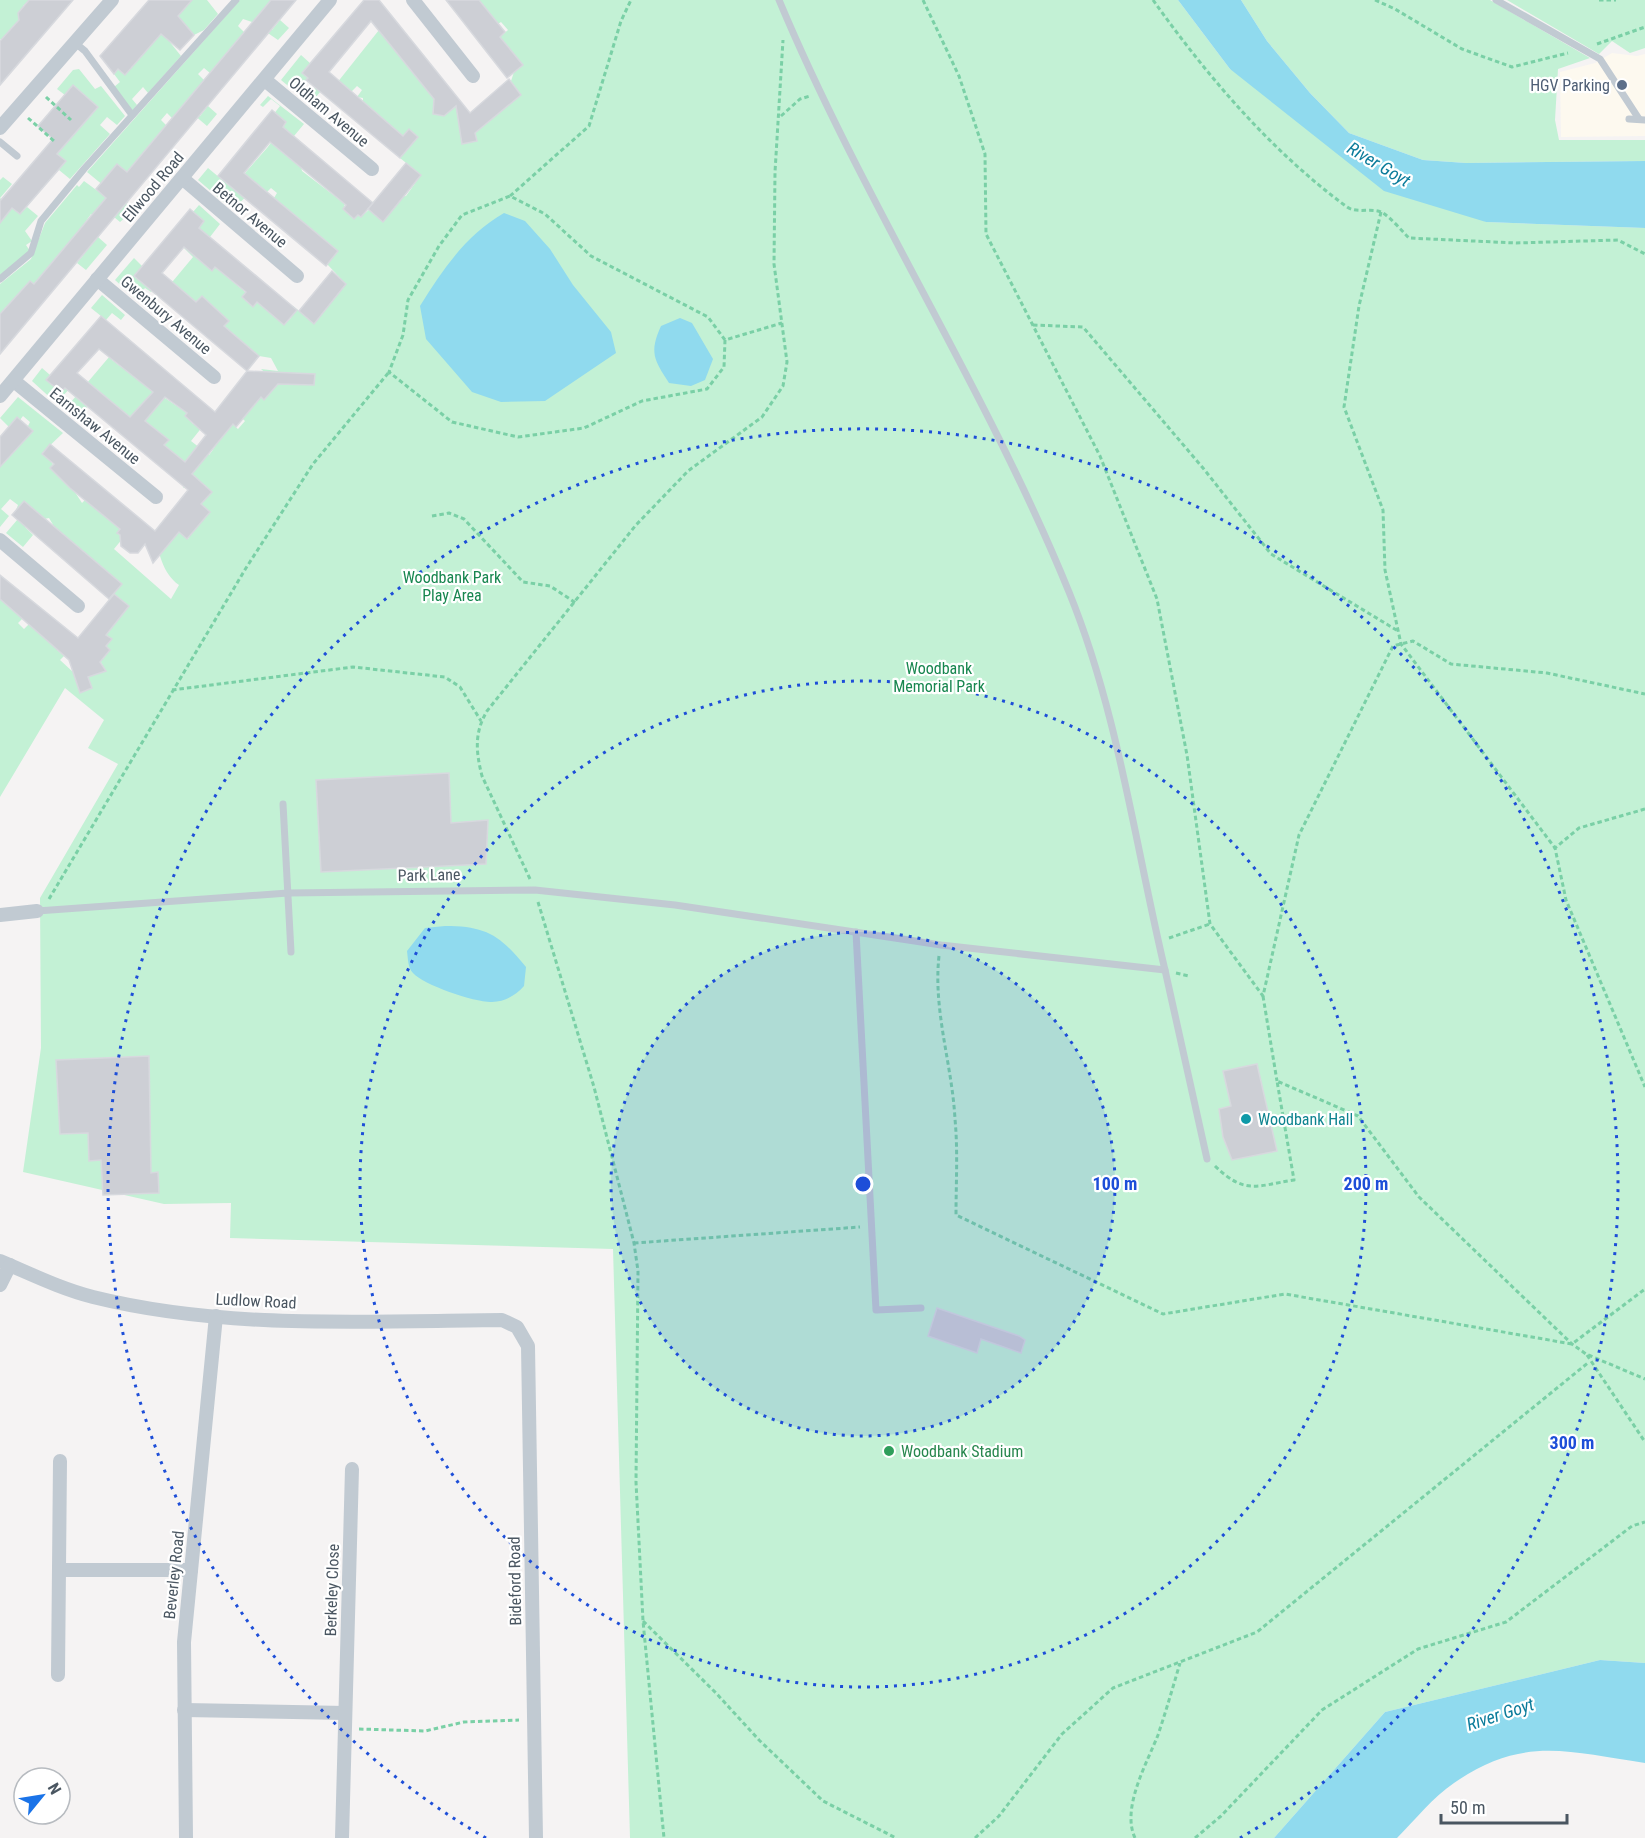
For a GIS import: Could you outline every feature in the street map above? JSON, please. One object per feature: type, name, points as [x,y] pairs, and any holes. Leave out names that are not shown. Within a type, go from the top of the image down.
[{"type":"street","points":[[0,128],[112,0]]},
{"type":"street","name":"Ellwood Road","points":[[0,396],[330,0]]},
{"type":"street","points":[[412,0],[473,76]]},
{"type":"street","name":"Oldham Avenue","points":[[265,80],[372,169]]},
{"type":"street","name":"Betnor Avenue","points":[[182,178],[297,276]]},
{"type":"street","name":"Gwenbury Avenue","points":[[98,279],[214,377]]},
{"type":"street","name":"Earnshaw Avenue","points":[[14,381],[156,497]]},
{"type":"street","points":[[0,540],[78,606]]},
{"type":"street","name":"Park Lane","points":[[0,915],[40,911]]},
{"type":"street","points":[[0,1285],[5,1263]]},
{"type":"street","name":"Ludlow Road","points":[[5,1263],[52,1284],[94,1297],[216,1316],[341,1321],[502,1320],[517,1327]]},
{"type":"street","name":"Beverley Road","points":[[186,1838],[184,1642],[216,1316]]},
{"type":"street","name":"Bideford Road","points":[[517,1327],[528,1346],[536,1838]]},
{"type":"street","points":[[58,1675],[61,1570],[60,1461]]},
{"type":"street","name":"Berkeley Close","points":[[342,1838],[352,1468]]},
{"type":"street","points":[[61,1570],[191,1570]]},
{"type":"street","points":[[184,1710],[345,1713]]},
{"type":"lane","points":[[225,0],[230,7]]},
{"type":"lane","points":[[0,279],[31,253],[41,221],[132,115],[236,0]]},
{"type":"lane","points":[[779,0],[820,93],[1030,500],[1070,595],[1104,693],[1207,1159]]},
{"type":"lane","points":[[1496,0],[1600,59],[1642,119]]},
{"type":"lane","points":[[74,42],[85,51],[132,115]]},
{"type":"lane","points":[[1629,119],[1642,119]]},
{"type":"lane","points":[[0,142],[16,156]]},
{"type":"lane","points":[[283,804],[291,952]]},
{"type":"lane","name":"Park Lane","points":[[40,911],[288,893],[535,890],[675,905],[941,945],[1165,970]]},
{"type":"lane","points":[[856,932],[876,1310],[921,1308]]},
{"type":"path","points":[[40,911],[172,690],[313,464],[389,372],[403,335],[408,300],[439,246],[462,215],[510,196],[589,126],[621,21],[630,0]]},
{"type":"path","points":[[923,0],[958,75],[985,154],[986,234],[1015,295],[1033,325],[1100,456],[1158,599],[1187,756],[1210,924],[1263,996]]},
{"type":"path","points":[[1153,0],[1197,61],[1250,120],[1309,175],[1350,209],[1381,212],[1409,238],[1516,243],[1618,240],[1645,254]]},
{"type":"path","points":[[1375,0],[1395,9],[1462,49],[1512,67],[1582,49],[1645,27]]},
{"type":"path","points":[[1599,0],[1616,0]]},
{"type":"path","points":[[664,1838],[643,1621],[636,1482],[638,1271],[634,1243],[594,1087],[535,890],[482,776],[477,739],[482,721],[636,525],[688,471],[762,417],[783,386],[787,362],[774,264],[775,172],[780,117],[784,11]]},
{"type":"path","points":[[780,117],[800,99],[820,93]]},
{"type":"path","points":[[45,97],[71,120]]},
{"type":"path","points":[[27,117],[54,141]]},
{"type":"path","points":[[389,372],[452,422],[518,437],[584,428],[642,400],[707,389],[724,367],[725,340],[708,317],[591,256],[545,214],[510,196]]},
{"type":"path","points":[[1381,212],[1359,306],[1344,407],[1383,510],[1385,570],[1401,644],[1555,848],[1566,900],[1645,1087]]},
{"type":"path","points":[[725,340],[782,324]]},
{"type":"path","points":[[1033,325],[1083,327],[1203,468],[1271,554],[1399,632]]},
{"type":"path","points":[[432,516],[449,513],[465,519],[523,582],[550,586],[576,603]]},
{"type":"path","points":[[1207,1159],[1228,1178],[1244,1187],[1293,1180],[1263,996],[1299,835],[1393,646],[1413,641],[1451,664],[1547,673],[1645,694]]},
{"type":"path","points":[[172,690],[353,667],[445,677],[460,687],[482,721]]},
{"type":"path","points":[[1555,848],[1579,828],[1645,809]]},
{"type":"path","points":[[1158,941],[1210,924]]},
{"type":"path","points":[[941,945],[938,1010],[948,1053],[956,1120],[956,1215],[1162,1314],[1284,1294],[1572,1344],[1645,1289]]},
{"type":"path","points":[[1276,1081],[1358,1116],[1419,1197],[1572,1344],[1586,1354],[1645,1379]]},
{"type":"path","points":[[634,1243],[871,1227]]},
{"type":"path","points":[[1586,1354],[1645,1442]]},
{"type":"path","points":[[975,1838],[999,1816],[1062,1734],[1113,1688],[1257,1632],[1589,1362]]},
{"type":"path","points":[[1195,1838],[1221,1816],[1322,1710],[1418,1649],[1506,1622],[1632,1526],[1645,1522]]},
{"type":"path","points":[[643,1621],[759,1740],[823,1801],[896,1838]]},
{"type":"path","points":[[1135,1838],[1131,1810],[1139,1777],[1157,1736],[1180,1663]]},
{"type":"path","points":[[345,1728],[425,1731],[464,1722],[534,1720]]},
{"type":"shaded area","name":"HGV Parking","points":[[1612,53],[1637,56],[1645,54],[1645,136],[1561,137],[1560,72],[1595,63]]},
{"type":"green space","points":[[0,0],[29,0],[23,6],[24,9],[18,13],[38,40],[36,44],[14,25],[9,31],[13,35],[6,44],[0,39]]},
{"type":"green space","points":[[192,0],[207,0],[218,14],[204,30],[194,35],[185,25],[169,41],[181,56],[148,93],[143,87],[132,99],[137,105],[132,111],[114,87],[120,82],[114,74],[118,69],[124,74]]},
{"type":"green space","points":[[240,0],[271,0],[257,17],[272,30],[280,20],[289,28],[278,40],[252,22],[243,19],[238,26],[244,32],[210,73],[204,68],[198,74],[204,80],[185,103],[200,116],[208,106],[217,114],[207,126],[194,115],[172,118],[167,113],[161,120],[166,125],[127,172],[117,164],[112,170],[113,189],[128,202],[126,204],[133,211],[120,222],[114,217],[91,214],[76,235],[90,247],[98,237],[107,245],[86,270],[77,263],[85,253],[70,241],[34,284],[30,281],[18,294],[22,298],[11,311],[6,307],[0,314],[0,284],[31,259],[45,223],[77,185],[79,187],[84,181],[99,192],[104,186],[87,172]]},
{"type":"green space","name":"Woodbank Memorial Park","points":[[470,0],[1178,0],[1230,69],[1486,222],[1645,228],[1645,1663],[1600,1660],[1385,1712],[1274,1838],[630,1838],[613,1249],[230,1238],[231,1203],[164,1204],[23,1172],[41,1048],[40,898],[118,764],[88,748],[104,720],[65,688],[0,797],[0,599],[23,618],[18,623],[24,629],[29,624],[58,648],[57,650],[64,656],[60,660],[73,672],[80,693],[91,688],[88,677],[106,671],[98,657],[103,659],[110,650],[106,646],[111,639],[106,634],[110,631],[111,599],[104,594],[121,584],[55,528],[49,518],[29,522],[25,527],[33,535],[23,547],[6,533],[29,506],[24,501],[16,510],[18,505],[10,499],[1,509],[9,516],[0,527],[0,467],[16,450],[30,422],[23,416],[20,420],[16,418],[9,427],[0,418],[18,397],[63,433],[42,453],[53,464],[50,468],[71,486],[82,503],[86,499],[121,528],[117,533],[123,538],[114,549],[171,599],[179,585],[165,568],[159,554],[155,531],[163,537],[179,532],[188,539],[192,531],[210,512],[201,504],[211,492],[205,485],[202,488],[188,490],[186,487],[183,488],[194,470],[164,445],[169,440],[162,435],[142,452],[138,449],[150,434],[90,384],[78,399],[87,407],[77,419],[65,409],[126,337],[129,339],[112,360],[121,367],[126,362],[143,383],[187,413],[185,416],[193,424],[203,426],[191,441],[209,455],[224,430],[231,423],[238,429],[245,421],[237,414],[255,404],[260,398],[255,394],[269,376],[261,369],[278,371],[271,358],[259,356],[215,318],[202,296],[196,302],[168,287],[193,257],[183,247],[204,221],[193,212],[199,205],[220,224],[210,237],[215,267],[250,296],[246,301],[253,306],[257,302],[284,325],[291,318],[293,306],[314,323],[346,284],[327,264],[338,251],[274,198],[277,193],[271,188],[267,192],[258,184],[233,210],[198,180],[208,168],[232,188],[267,148],[286,123],[273,115],[280,106],[271,99],[263,107],[260,105],[268,96],[304,124],[294,136],[302,171],[345,204],[343,209],[354,219],[358,215],[361,217],[372,207],[372,202],[406,196],[421,175],[400,158],[418,137],[409,129],[403,136],[363,102],[363,98],[357,97],[362,90],[357,86],[351,92],[329,93],[379,30],[439,105],[433,112],[435,115],[444,111],[446,114],[456,106],[462,143],[477,141],[473,121],[481,128],[521,95],[511,81],[514,72],[522,64],[500,37],[508,30],[501,22],[498,24],[493,17],[487,21]]},
{"type":"green space","points":[[1241,0],[1490,0],[1590,58],[1558,69],[1555,120],[1559,140],[1645,140],[1645,161],[1466,163],[1423,160],[1349,133],[1310,93],[1267,41]]},
{"type":"green space","points":[[1507,0],[1645,0],[1645,48],[1630,53],[1612,41],[1599,54]]},
{"type":"green space","points":[[301,55],[311,64],[303,73],[308,78],[302,85],[310,93],[325,76],[330,80],[310,104],[281,80]]},
{"type":"green space","points":[[79,69],[95,89],[101,86],[125,116],[117,125],[107,117],[100,125],[110,134],[70,179],[59,170],[66,161],[50,148],[88,115],[90,117],[98,107],[65,95],[57,89],[73,70]]},
{"type":"green space","points":[[3,177],[12,184],[0,198],[0,180]]},
{"type":"green space","points":[[0,198],[20,214],[27,207],[38,216],[25,231],[32,241],[26,245],[30,251],[0,275]]},
{"type":"green space","points":[[134,258],[142,266],[134,276],[160,281],[151,292],[145,288],[136,299],[115,280]]},
{"type":"green space","points":[[102,295],[125,315],[121,320],[112,313],[106,320],[91,308]]},
{"type":"green space","points":[[42,368],[50,375],[47,380],[61,392],[73,379],[76,382],[56,403],[32,381]]},
{"type":"water","name":"River Goyt","points":[[1178,0],[1241,0],[1267,41],[1310,93],[1349,133],[1423,160],[1466,163],[1645,161],[1645,228],[1486,222],[1384,191],[1230,69]]},
{"type":"water","points":[[504,213],[525,221],[550,249],[573,285],[611,332],[616,353],[545,401],[501,402],[472,392],[426,339],[420,306],[456,254],[478,232]]},
{"type":"water","points":[[680,318],[692,323],[713,359],[705,380],[691,386],[669,383],[655,356],[655,343],[661,326]]},
{"type":"water","points":[[445,926],[471,928],[500,940],[526,967],[524,986],[506,999],[485,1002],[451,992],[419,978],[410,969],[407,951],[425,928]]},
{"type":"water","name":"River Goyt","points":[[1600,1660],[1645,1663],[1645,1763],[1569,1752],[1524,1753],[1502,1758],[1454,1783],[1431,1802],[1397,1838],[1274,1838],[1385,1712]]},
{"type":"building","points":[[29,0],[73,0],[0,85],[0,41],[19,20],[18,13]]},
{"type":"building","points":[[149,0],[192,0],[178,16],[194,35],[180,50],[161,34],[125,75],[118,69],[114,74],[100,56]]},
{"type":"building","points":[[271,0],[296,0],[0,354],[0,314],[30,281],[34,284],[106,198],[96,189],[117,164],[127,172]]},
{"type":"building","points":[[364,0],[379,0],[470,113],[509,79],[521,95],[475,133],[477,141],[462,144],[456,106],[444,116],[433,114],[434,99],[371,21],[329,72],[403,136],[409,129],[418,137],[400,158],[306,80],[308,78],[302,73]]},
{"type":"building","points":[[446,0],[479,0],[505,32],[500,37],[523,65],[507,78]]},
{"type":"building","points":[[73,85],[98,107],[57,154],[66,161],[20,214],[12,208],[0,223],[0,201],[53,139],[38,126]]},
{"type":"building","points":[[272,110],[286,122],[283,127],[373,203],[361,217],[358,215],[354,219],[343,209],[346,205],[270,142],[244,173],[338,251],[326,266],[218,176]]},
{"type":"building","points":[[406,163],[421,175],[383,222],[368,209]]},
{"type":"building","points":[[190,209],[204,221],[199,228],[297,310],[284,325],[257,302],[253,307],[242,297],[246,292],[215,267],[212,271],[184,247],[162,273],[196,302],[202,296],[229,321],[224,326],[259,356],[247,371],[134,276]]},
{"type":"building","points":[[332,271],[346,284],[314,324],[299,311]]},
{"type":"building","points":[[101,316],[215,412],[247,371],[315,374],[314,385],[278,384],[264,400],[261,397],[236,427],[233,424],[192,474],[212,492],[201,504],[210,512],[187,539],[179,532],[153,563],[145,544],[138,553],[130,553],[121,546],[120,535],[117,533],[120,529],[70,488],[50,468],[54,464],[42,454],[50,444],[155,531],[188,490],[65,388],[61,392],[46,380]],"holes":[[[99,349],[153,392],[130,417],[77,373]],[[165,397],[187,413],[185,416],[206,435],[185,462],[164,445],[169,440],[145,421]]]},
{"type":"building","points":[[17,417],[33,431],[0,467],[0,437]]},
{"type":"building","points":[[24,501],[122,584],[109,599],[12,515]]},
{"type":"building","points":[[0,575],[78,638],[114,594],[129,606],[106,635],[112,639],[106,646],[110,650],[100,662],[106,671],[88,677],[92,688],[80,693],[69,660],[0,599]]},
{"type":"building","points":[[449,773],[451,823],[488,820],[486,864],[321,872],[316,780]]},
{"type":"building","points":[[149,1056],[151,1173],[158,1172],[159,1193],[103,1195],[101,1160],[89,1161],[88,1133],[60,1134],[56,1060]]},
{"type":"building","name":"Woodbank Hall","points":[[1257,1064],[1277,1151],[1232,1160],[1223,1137],[1219,1109],[1231,1106],[1223,1071]]},
{"type":"building","points":[[937,1308],[1019,1336],[1025,1340],[1021,1353],[981,1339],[977,1353],[928,1336]]},
{"type":"place","name":"HGV Parking","points":[[1622,85]]},
{"type":"place","name":"Woodbank Hall","points":[[1246,1119]]},
{"type":"place","name":"Woodbank Stadium","points":[[889,1451]]},
{"type":"park label","name":"Woodbank Park Play Area","points":[[452,586]]}]
